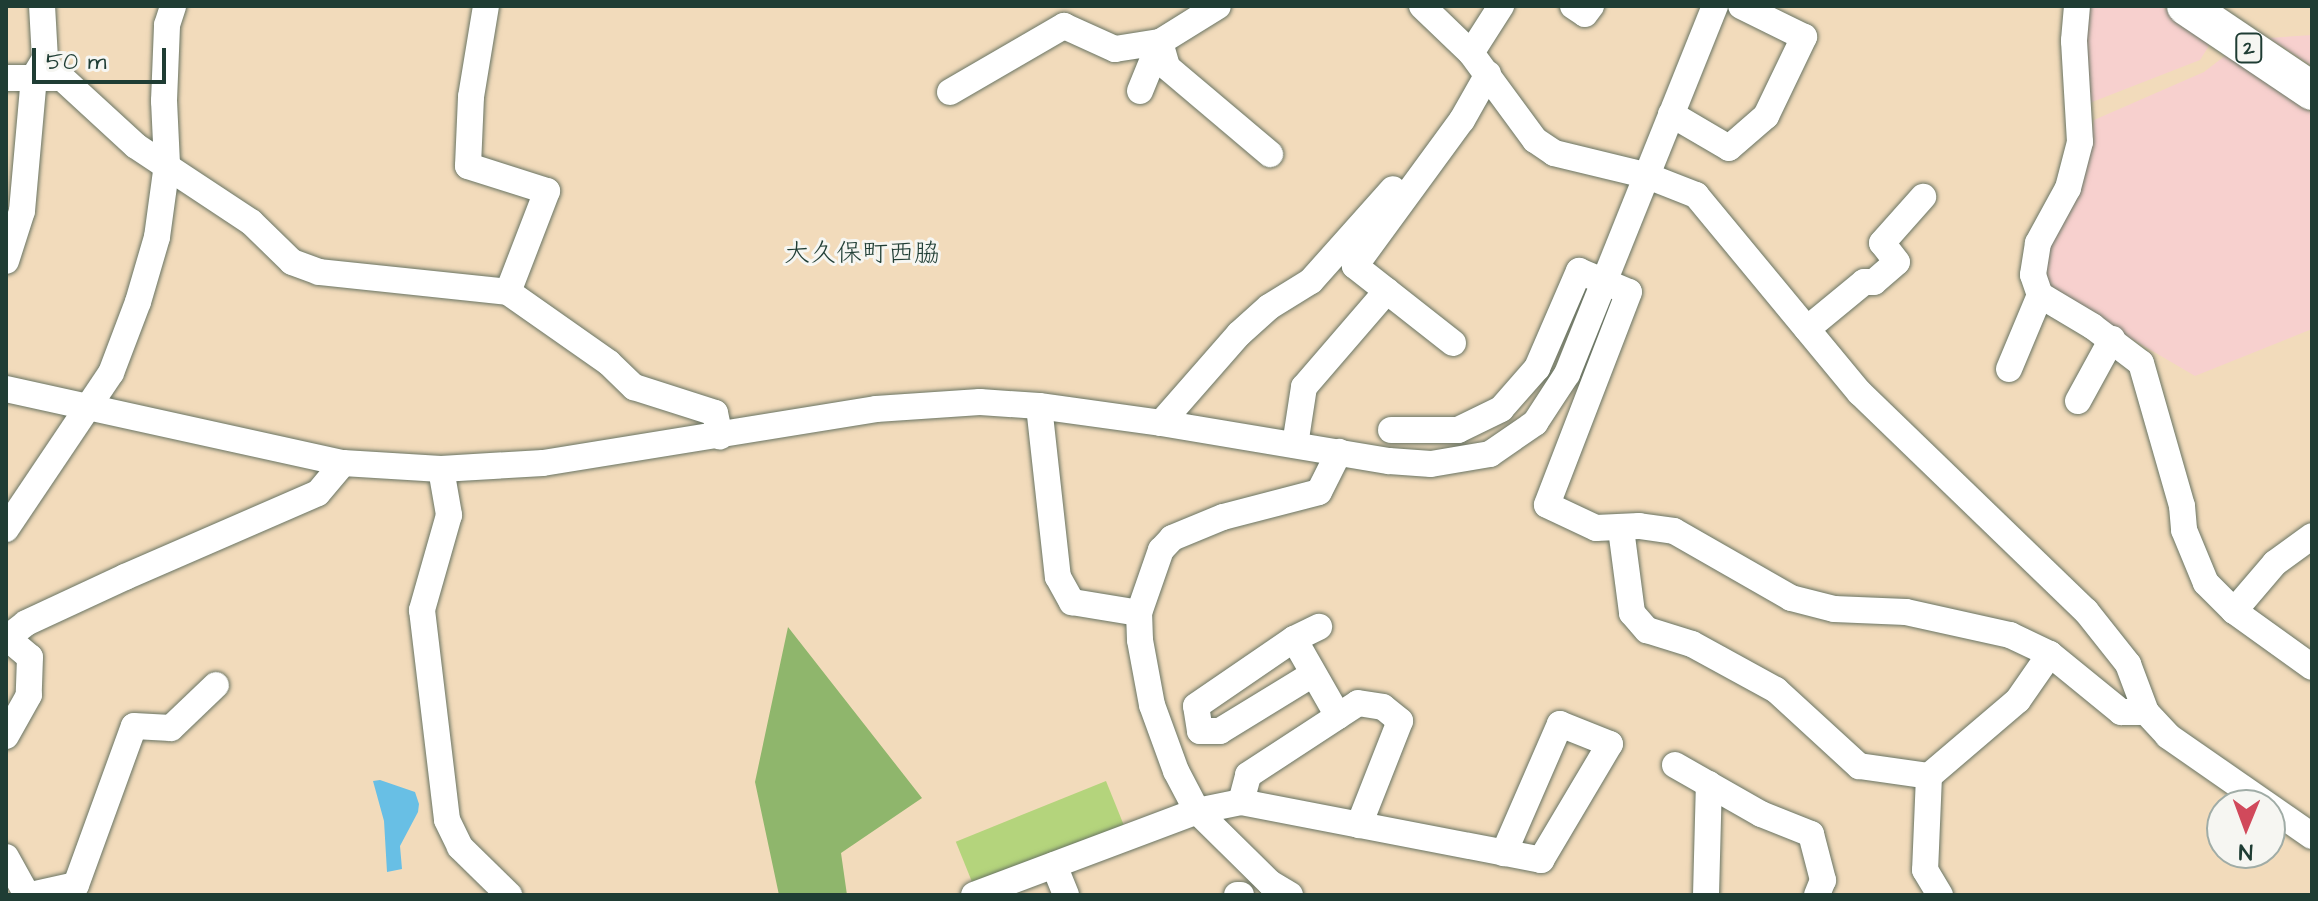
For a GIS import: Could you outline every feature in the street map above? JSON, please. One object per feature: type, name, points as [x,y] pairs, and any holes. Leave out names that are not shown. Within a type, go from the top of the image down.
[{"type":"highway","name":"2","points":[[2186,6],[2312,91]]},
{"type":"street","points":[[6,261],[22,211],[34,77],[45,59],[42,6]]},
{"type":"street","points":[[6,529],[111,373],[138,302],[157,237],[167,164],[164,101],[167,25],[173,6]]},
{"type":"street","points":[[486,6],[471,97],[468,166],[547,191],[508,292]]},
{"type":"street","points":[[950,92],[1064,26],[1115,49],[1160,42],[1218,6]]},
{"type":"street","points":[[1422,6],[1471,53],[1535,140],[1554,153],[1645,175],[1696,195],[1860,393],[2086,611],[2128,664],[2146,712],[2168,736],[2312,836]]},
{"type":"street","points":[[1471,53],[1501,6]]},
{"type":"street","points":[[1573,6],[1585,14],[1591,6]]},
{"type":"street","points":[[6,389],[343,463],[441,469],[543,463],[876,409],[980,402],[1039,406],[1431,464],[1490,454],[1535,423],[1567,374],[1715,6]]},
{"type":"street","points":[[1671,114],[1729,148],[1766,116],[1804,37],[1741,6]]},
{"type":"street","points":[[2077,6],[2074,41],[2080,142],[2068,188],[2038,243],[2033,275],[2040,295],[2112,339],[2141,363],[2196,563],[2206,583],[2234,611],[2312,667]]},
{"type":"street","points":[[1140,91],[1160,42]]},
{"type":"street","points":[[1160,42],[1167,67],[1270,154]]},
{"type":"street","points":[[1453,343],[1355,266],[1462,120],[1488,74]]},
{"type":"street","points":[[6,78],[62,78],[109,124],[251,222],[292,262],[319,272],[508,292],[609,363],[634,387],[715,413],[720,436]]},
{"type":"street","points":[[1161,423],[1239,334],[1269,307],[1311,281],[1393,189]]},
{"type":"street","points":[[1807,329],[1864,282],[1874,282],[1897,262],[1882,243],[1923,197]]},
{"type":"street","points":[[1391,430],[1458,430],[1501,409],[1537,368],[1579,271],[1629,292],[1547,505],[1596,528],[1639,526],[1674,531],[1791,598],[1834,609],[1906,612],[1987,628],[2050,654],[2121,712],[2146,712]]},
{"type":"street","points":[[1295,445],[1304,387],[1387,291]]},
{"type":"street","points":[[2009,369],[2040,295]]},
{"type":"street","points":[[2078,401],[2112,339]]},
{"type":"street","points":[[1039,406],[1058,577],[1072,602],[1139,613]]},
{"type":"street","points":[[1290,895],[1270,883],[1197,811],[1176,771],[1152,705],[1140,640],[1139,613],[1161,550],[1172,538],[1223,517],[1319,492],[1339,452]]},
{"type":"street","points":[[6,736],[29,695],[30,657],[7,637],[26,623],[111,583],[318,493],[343,463]]},
{"type":"street","points":[[441,469],[449,515],[422,610],[447,820],[460,847],[509,895]]},
{"type":"street","points":[[1621,529],[1632,613],[1647,630],[1692,644],[1776,690],[1859,766],[1929,776]]},
{"type":"street","points":[[2234,611],[2275,563],[2312,536]]},
{"type":"street","points":[[1313,674],[1220,731],[1200,731],[1196,706],[1294,639],[1319,627]]},
{"type":"street","points":[[1294,639],[1338,716]]},
{"type":"street","points":[[1940,895],[1925,870],[1929,776],[2018,700],[2050,654]]},
{"type":"street","points":[[6,857],[29,895],[76,885],[134,726],[171,728],[216,685]]},
{"type":"street","points":[[1241,802],[1248,775],[1358,703],[1383,707],[1400,721],[1359,825]]},
{"type":"street","points":[[974,895],[1197,811],[1241,802],[1359,825],[1504,853],[1541,860],[1610,744],[1560,724],[1504,853]]},
{"type":"street","points":[[1675,765],[1761,814],[1811,834],[1823,880],[1817,895]]},
{"type":"street","points":[[1709,784],[1713,893]]},
{"type":"street","points":[[1054,865],[1066,895]]},
{"type":"shaded area","points":[[2084,6],[2161,6],[2212,41],[2200,60],[2087,104]]},
{"type":"shaded area","points":[[2312,35],[2312,66],[2269,38]]},
{"type":"shaded area","points":[[2226,55],[2312,113],[2312,329],[2195,376],[2047,289],[2041,267],[2087,162],[2094,120],[2204,72]]},
{"type":"green space","points":[[788,627],[922,798],[841,853],[847,895],[779,895],[755,782]]},
{"type":"green space","points":[[1106,781],[1124,826],[974,886],[956,842]]},
{"type":"water","points":[[380,780],[415,792],[419,804],[400,846],[402,869],[387,872],[384,821],[373,781]]},
{"type":"district","name":"大久保町西脇","points":[[862,254]]}]
